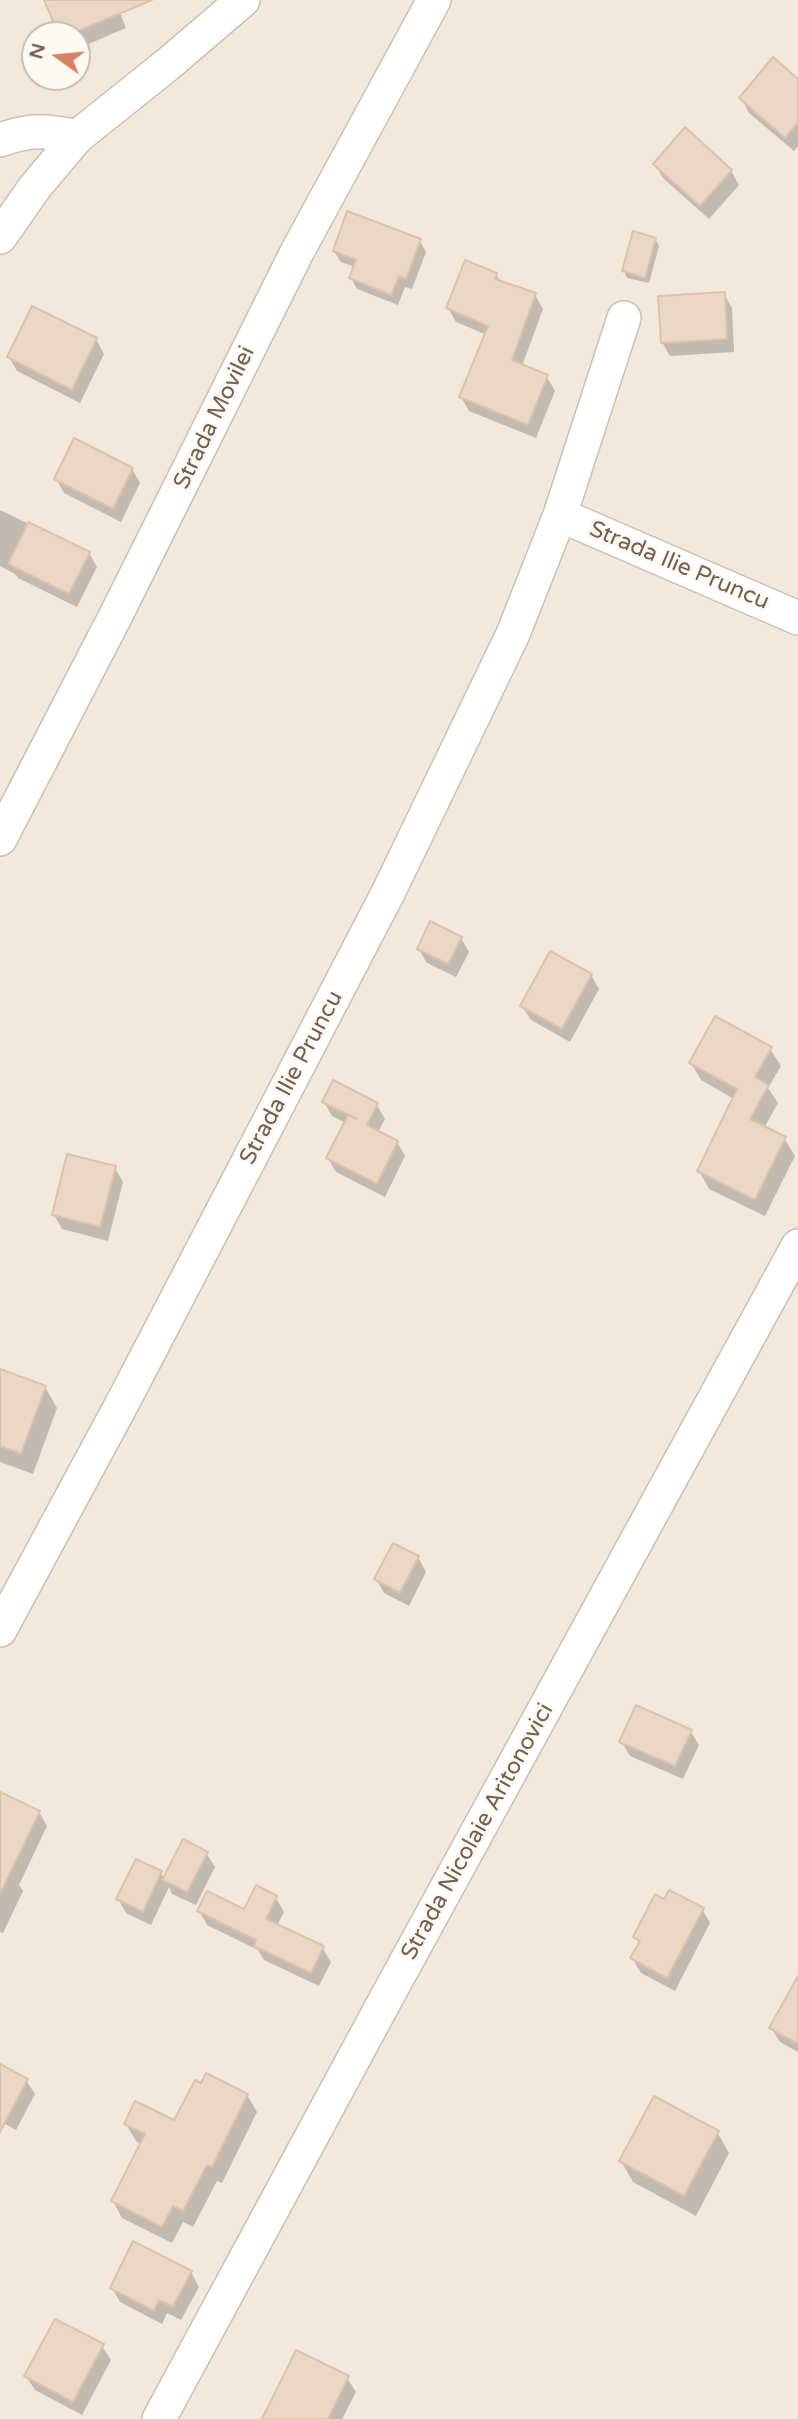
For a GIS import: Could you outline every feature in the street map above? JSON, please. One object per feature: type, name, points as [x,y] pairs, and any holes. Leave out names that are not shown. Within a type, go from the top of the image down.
[{"type":"street","points":[[0,237],[35,187],[77,138],[243,0]]},
{"type":"street","name":"Strada Movilei","points":[[0,839],[115,617],[297,252],[434,0]]},
{"type":"street","points":[[0,140],[23,132],[51,131],[77,138]]},
{"type":"street","name":"Strada Ilie Pruncu","points":[[0,1630],[124,1400],[389,891],[513,634],[560,515],[624,317]]},
{"type":"street","name":"Strada Ilie Pruncu","points":[[560,515],[798,618]]},
{"type":"street","name":"Strada Nicolaie Aritonovici","points":[[159,2419],[798,1247]]},
{"type":"shaded area","points":[[0,0],[798,0],[798,2419],[0,2419]]},
{"type":"building","points":[[44,0],[152,0],[91,26],[91,21],[53,21]]},
{"type":"building","points":[[773,57],[798,79],[798,123],[785,138],[739,98]]},
{"type":"building","points":[[685,127],[732,170],[700,206],[653,164]]},
{"type":"building","points":[[347,211],[421,239],[406,279],[399,276],[391,295],[349,278],[356,260],[333,251]]},
{"type":"building","points":[[633,231],[656,238],[645,278],[622,271]]},
{"type":"building","points":[[465,260],[497,273],[495,279],[536,293],[512,360],[548,375],[528,425],[459,397],[488,326],[446,308]]},
{"type":"building","points":[[725,292],[727,339],[661,343],[658,296]]},
{"type":"building","points":[[32,306],[97,338],[72,390],[7,357]]},
{"type":"building","points":[[74,438],[133,468],[113,509],[54,479]]},
{"type":"building","points":[[28,522],[90,552],[69,594],[8,564]]},
{"type":"building","points":[[430,921],[462,937],[448,964],[417,949]]},
{"type":"building","points":[[550,951],[592,974],[562,1029],[520,1006]]},
{"type":"building","points":[[715,1016],[772,1047],[755,1077],[769,1085],[750,1119],[786,1137],[755,1200],[697,1171],[737,1089],[689,1063]]},
{"type":"building","points":[[333,1080],[378,1103],[367,1125],[398,1141],[377,1184],[326,1158],[348,1115],[357,1119],[322,1102]]},
{"type":"building","points":[[67,1154],[116,1166],[100,1227],[52,1215]]},
{"type":"building","points":[[0,1369],[46,1386],[21,1454],[0,1446]]},
{"type":"building","points":[[393,1543],[419,1556],[400,1593],[374,1579]]},
{"type":"building","points":[[636,1705],[692,1730],[675,1766],[619,1742]]},
{"type":"building","points":[[0,1792],[40,1811],[0,1894]]},
{"type":"building","points":[[183,1839],[208,1852],[187,1892],[162,1880]]},
{"type":"building","points":[[136,1859],[162,1871],[143,1912],[116,1899]]},
{"type":"building","points":[[256,1885],[277,1896],[266,1919],[324,1946],[311,1973],[254,1946],[256,1940],[197,1911],[207,1891],[244,1909]]},
{"type":"building","points":[[669,1890],[704,1908],[667,1978],[630,1958],[640,1941],[633,1937],[655,1894],[664,1899]]},
{"type":"building","points":[[798,1976],[798,2044],[769,2028]]},
{"type":"building","points":[[0,2064],[28,2079],[0,2132]]},
{"type":"building","points":[[206,2073],[248,2094],[212,2167],[207,2165],[183,2211],[173,2206],[162,2227],[111,2201],[145,2134],[124,2124],[135,2101],[174,2120],[195,2080],[201,2083]]},
{"type":"building","points":[[654,2096],[719,2131],[684,2196],[619,2161]]},
{"type":"building","points":[[133,2241],[192,2271],[173,2307],[159,2300],[154,2311],[110,2288]]},
{"type":"building","points":[[55,2319],[104,2344],[73,2402],[24,2376]]},
{"type":"building","points":[[296,2350],[349,2376],[328,2419],[262,2419]]}]
